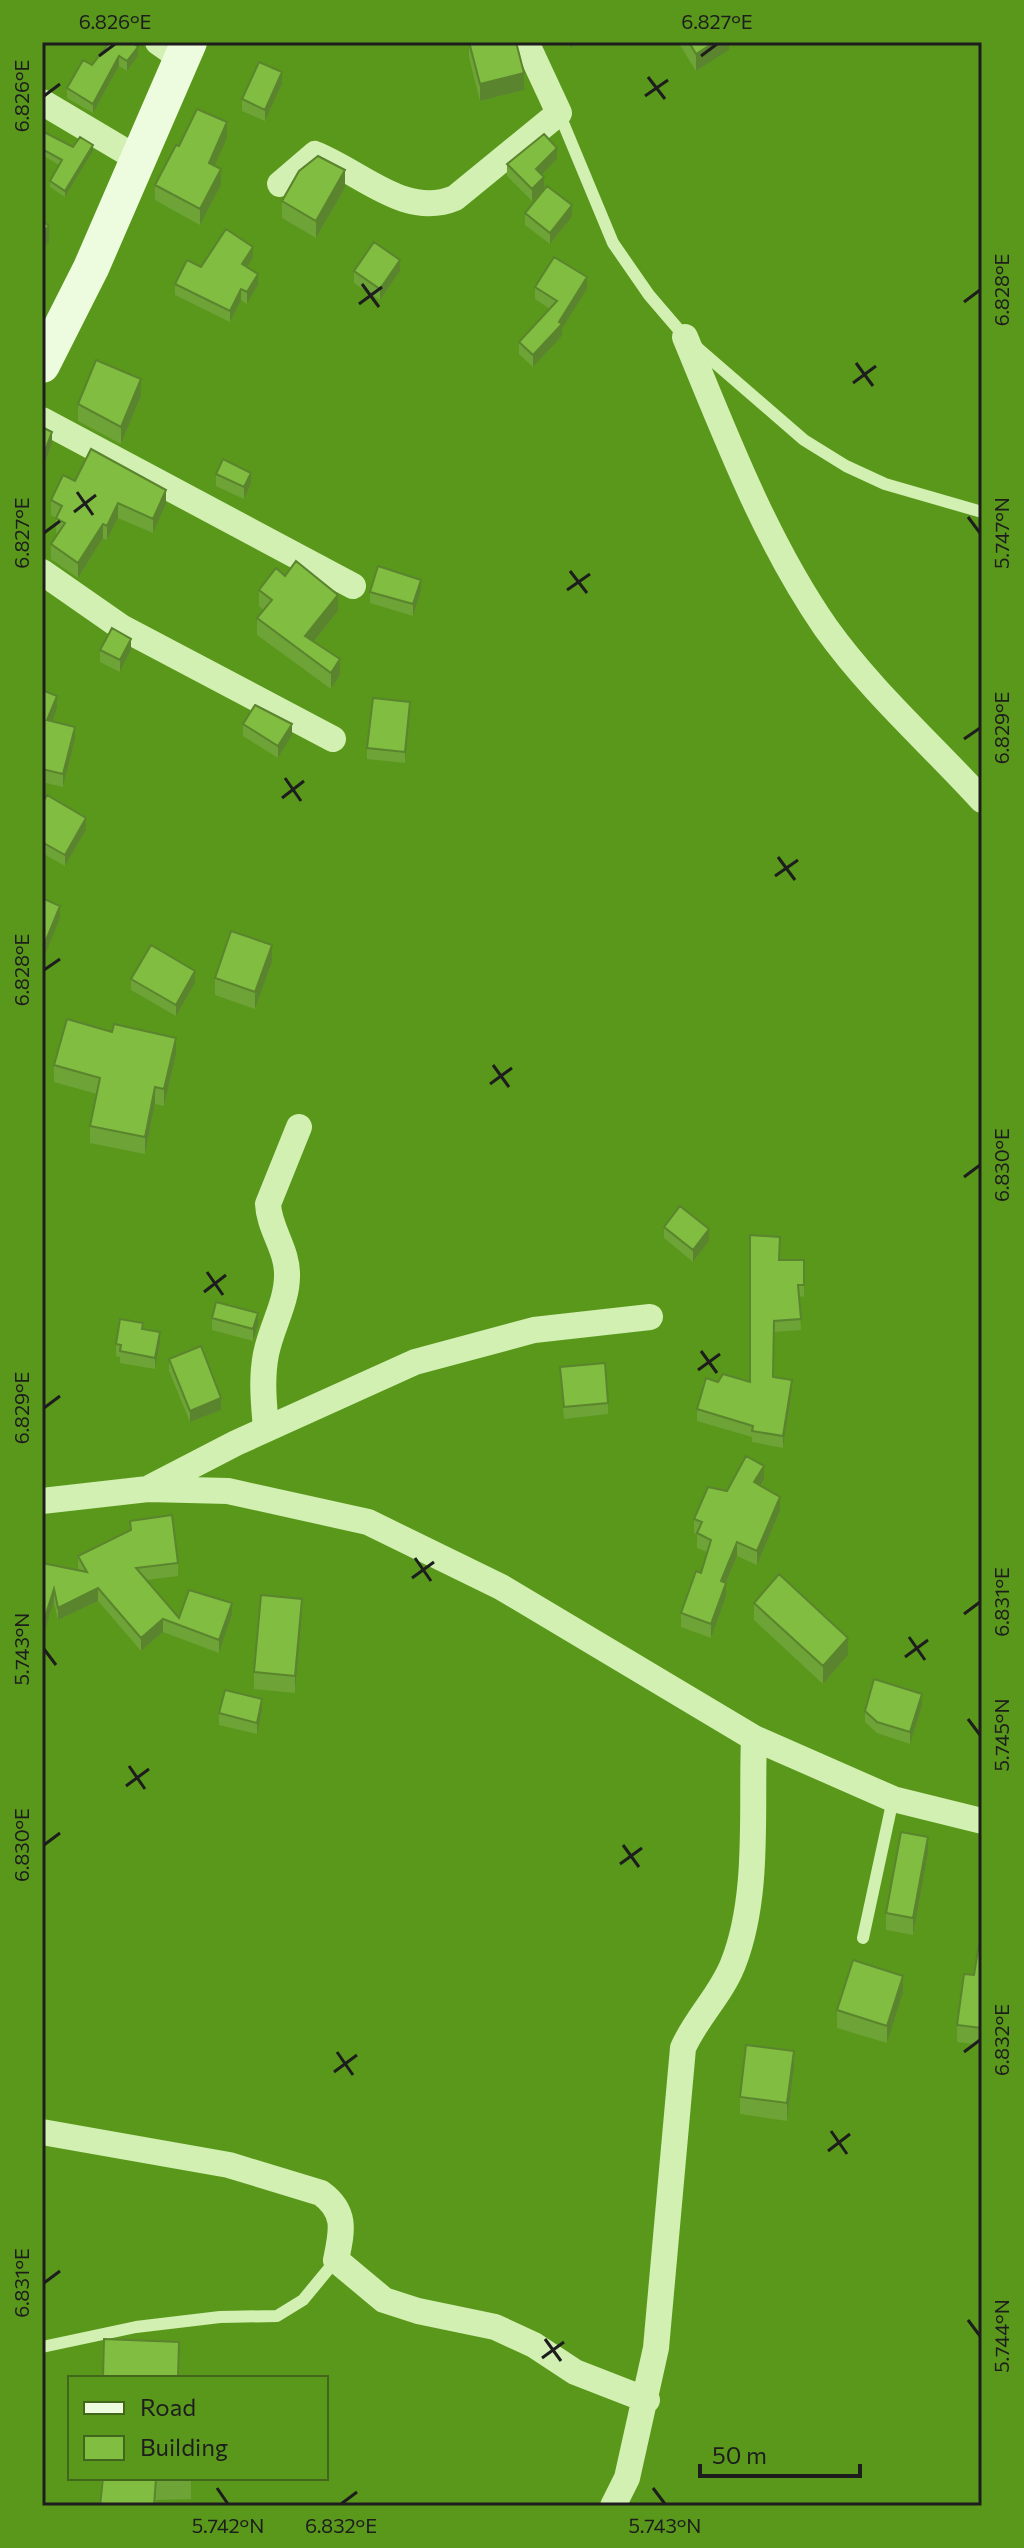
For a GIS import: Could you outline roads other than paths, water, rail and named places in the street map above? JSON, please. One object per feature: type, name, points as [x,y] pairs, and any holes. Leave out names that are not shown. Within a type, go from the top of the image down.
[{"type":"main road","points":[[42,365],[91,268],[138,159],[176,47]]},
{"type":"street","points":[[280,184],[315,154],[413,205],[436,206],[455,198],[559,113],[526,42]]},
{"type":"street","points":[[42,102],[138,159]]},
{"type":"street","points":[[685,337],[733,452],[777,544],[827,628],[891,706],[982,800]]},
{"type":"street","points":[[42,420],[353,586]]},
{"type":"street","points":[[42,572],[121,627],[333,739]]},
{"type":"street","points":[[266,1429],[262,1386],[266,1353],[288,1273],[285,1254],[269,1215],[268,1204],[299,1127]]},
{"type":"street","points":[[148,1489],[266,1429],[415,1362],[534,1330],[650,1317]]},
{"type":"street","points":[[42,1501],[148,1489],[228,1491],[368,1522],[501,1587],[754,1738],[893,1799],[982,1821]]},
{"type":"street","points":[[613,2506],[627,2478],[647,2400],[656,2348],[683,2048],[691,2028],[718,1993],[734,1964],[744,1924],[750,1874],[754,1738]]},
{"type":"street","points":[[42,2132],[229,2165],[321,2193],[334,2202],[342,2216],[336,2260],[384,2300],[418,2311],[495,2327],[534,2345],[575,2372],[647,2400]]},
{"type":"lane","points":[[559,113],[613,243],[649,295],[685,337],[804,440],[846,466],[885,484],[982,512]]},
{"type":"lane","points":[[863,1938],[893,1799]]},
{"type":"lane","points":[[42,2347],[136,2327],[220,2317],[277,2316],[303,2300],[336,2260]]}]
